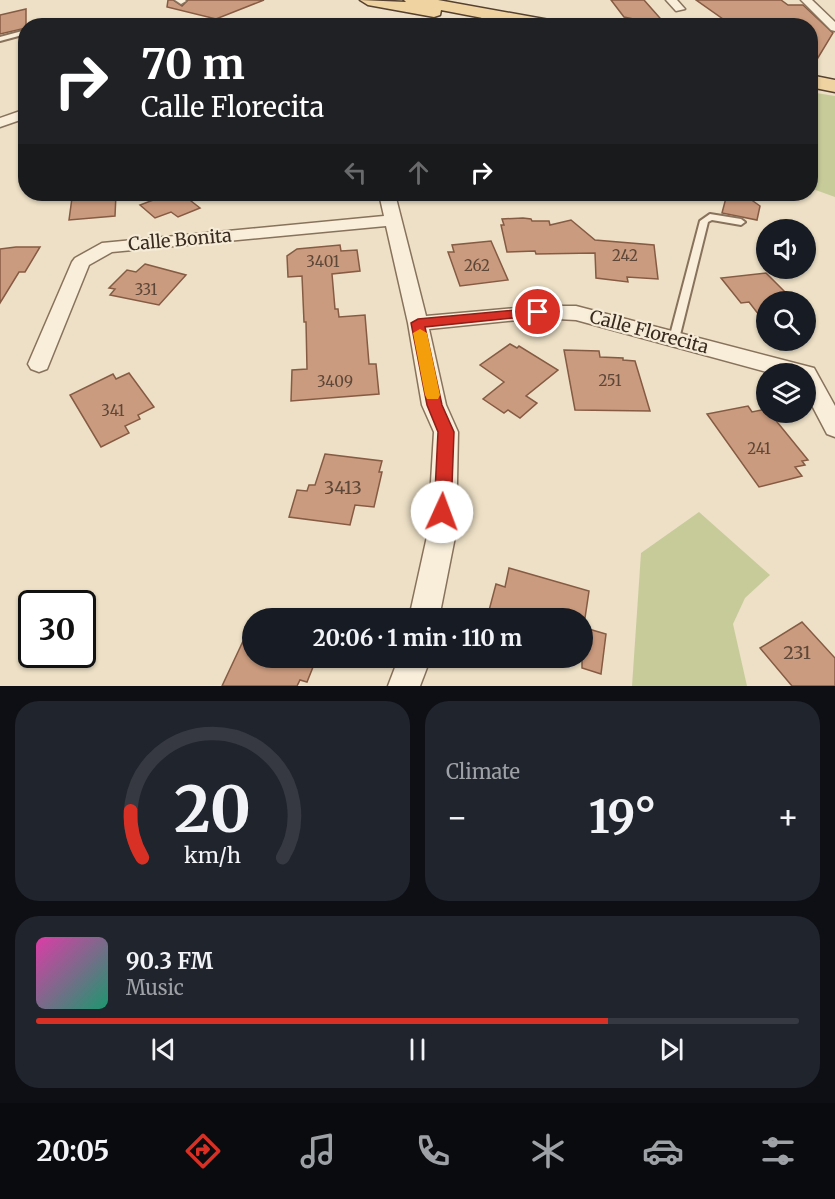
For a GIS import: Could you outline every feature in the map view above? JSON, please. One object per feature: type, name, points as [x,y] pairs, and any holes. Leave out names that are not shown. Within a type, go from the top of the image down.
[{"type":"main road","points":[[368,0],[471,18]]},
{"type":"main road","points":[[412,0],[475,18]]},
{"type":"main road","points":[[818,73],[835,76]]},
{"type":"main road","points":[[818,83],[835,86]]},
{"type":"street","points":[[671,0],[680,9]]},
{"type":"street","points":[[806,0],[835,28]]},
{"type":"street","points":[[0,123],[18,115]]},
{"type":"street","points":[[389,201],[418,323],[434,405],[446,432],[441,532],[426,608]]},
{"type":"street","name":"Calle Bonita","points":[[39,364],[81,262],[108,246],[393,220]]},
{"type":"street","name":"Calle Florecita","points":[[418,323],[538,312],[576,313],[764,363]]},
{"type":"street","name":"Calle Florecita","points":[[816,394],[835,428]]},
{"type":"street","points":[[404,686],[411,668]]},
{"type":"lane","points":[[0,39],[18,34]]},
{"type":"lane","points":[[674,339],[704,221],[710,217],[741,222]]},
{"type":"green space","points":[[818,93],[835,96],[835,197],[818,191]]},
{"type":"green space","points":[[699,512],[770,575],[745,598],[733,624],[747,686],[632,686],[641,553]]},
{"type":"building","points":[[168,0],[173,0],[182,6],[188,0],[264,0],[219,18],[167,7]]},
{"type":"building","points":[[611,0],[644,0],[660,18],[629,18],[624,17]]},
{"type":"building","points":[[696,0],[781,0],[788,5],[803,5],[817,18],[722,18]]},
{"type":"building","points":[[26,9],[26,18],[18,18],[18,30],[0,34],[0,15]]},
{"type":"building","points":[[818,19],[833,33],[818,58]]},
{"type":"building","points":[[72,201],[116,201],[115,216],[69,220]]},
{"type":"building","points":[[151,201],[191,201],[200,208],[178,217],[171,212],[155,218],[140,205]]},
{"type":"building","points":[[725,201],[753,201],[760,206],[756,220],[722,213]]},
{"type":"building","points":[[523,218],[532,221],[549,221],[550,225],[571,220],[595,240],[654,245],[658,279],[627,277],[628,282],[596,278],[595,253],[507,252],[501,225],[504,225],[502,219]]},
{"type":"building","points":[[491,241],[508,280],[460,286],[448,252],[454,252],[452,245]]},
{"type":"building","points":[[340,245],[341,251],[357,250],[360,271],[332,274],[335,309],[338,309],[339,317],[365,315],[369,364],[376,364],[379,394],[291,401],[292,370],[307,369],[306,322],[304,322],[302,276],[288,277],[287,256],[297,249]]},
{"type":"building","points":[[40,247],[25,272],[19,272],[0,303],[0,249]]},
{"type":"building","points":[[145,264],[186,275],[159,305],[110,295],[115,289],[109,288],[127,270],[136,272]]},
{"type":"building","points":[[756,274],[756,279],[772,279],[784,291],[756,291],[756,311],[749,302],[741,303],[721,278]]},
{"type":"building","points":[[510,344],[517,348],[519,346],[558,370],[526,396],[537,403],[520,418],[508,410],[504,413],[483,399],[504,382],[480,365]]},
{"type":"building","points":[[564,350],[599,351],[600,357],[635,361],[650,411],[575,410]]},
{"type":"building","points":[[129,373],[154,407],[138,415],[140,419],[125,426],[129,433],[101,447],[70,395],[113,374],[116,379]]},
{"type":"building","points":[[748,406],[752,412],[756,411],[756,423],[778,423],[808,460],[802,461],[805,465],[795,467],[802,476],[759,487],[707,414]]},
{"type":"building","points":[[325,454],[382,461],[379,472],[382,472],[374,507],[355,505],[350,525],[289,517],[297,490],[307,491],[309,485],[315,485]]},
{"type":"building","points":[[509,568],[589,591],[586,608],[490,608],[496,584],[505,587]]},
{"type":"building","points":[[802,622],[835,658],[835,686],[792,686],[760,648]]},
{"type":"building","points":[[593,630],[606,634],[601,674],[582,668],[593,668]]},
{"type":"building","points":[[242,643],[242,668],[313,668],[307,682],[300,680],[297,686],[222,686]]},
{"type":"slow traffic","points":[[420,333],[432,395]]},
{"type":"route","points":[[442,512],[446,432],[434,405],[418,323],[538,312]]}]
